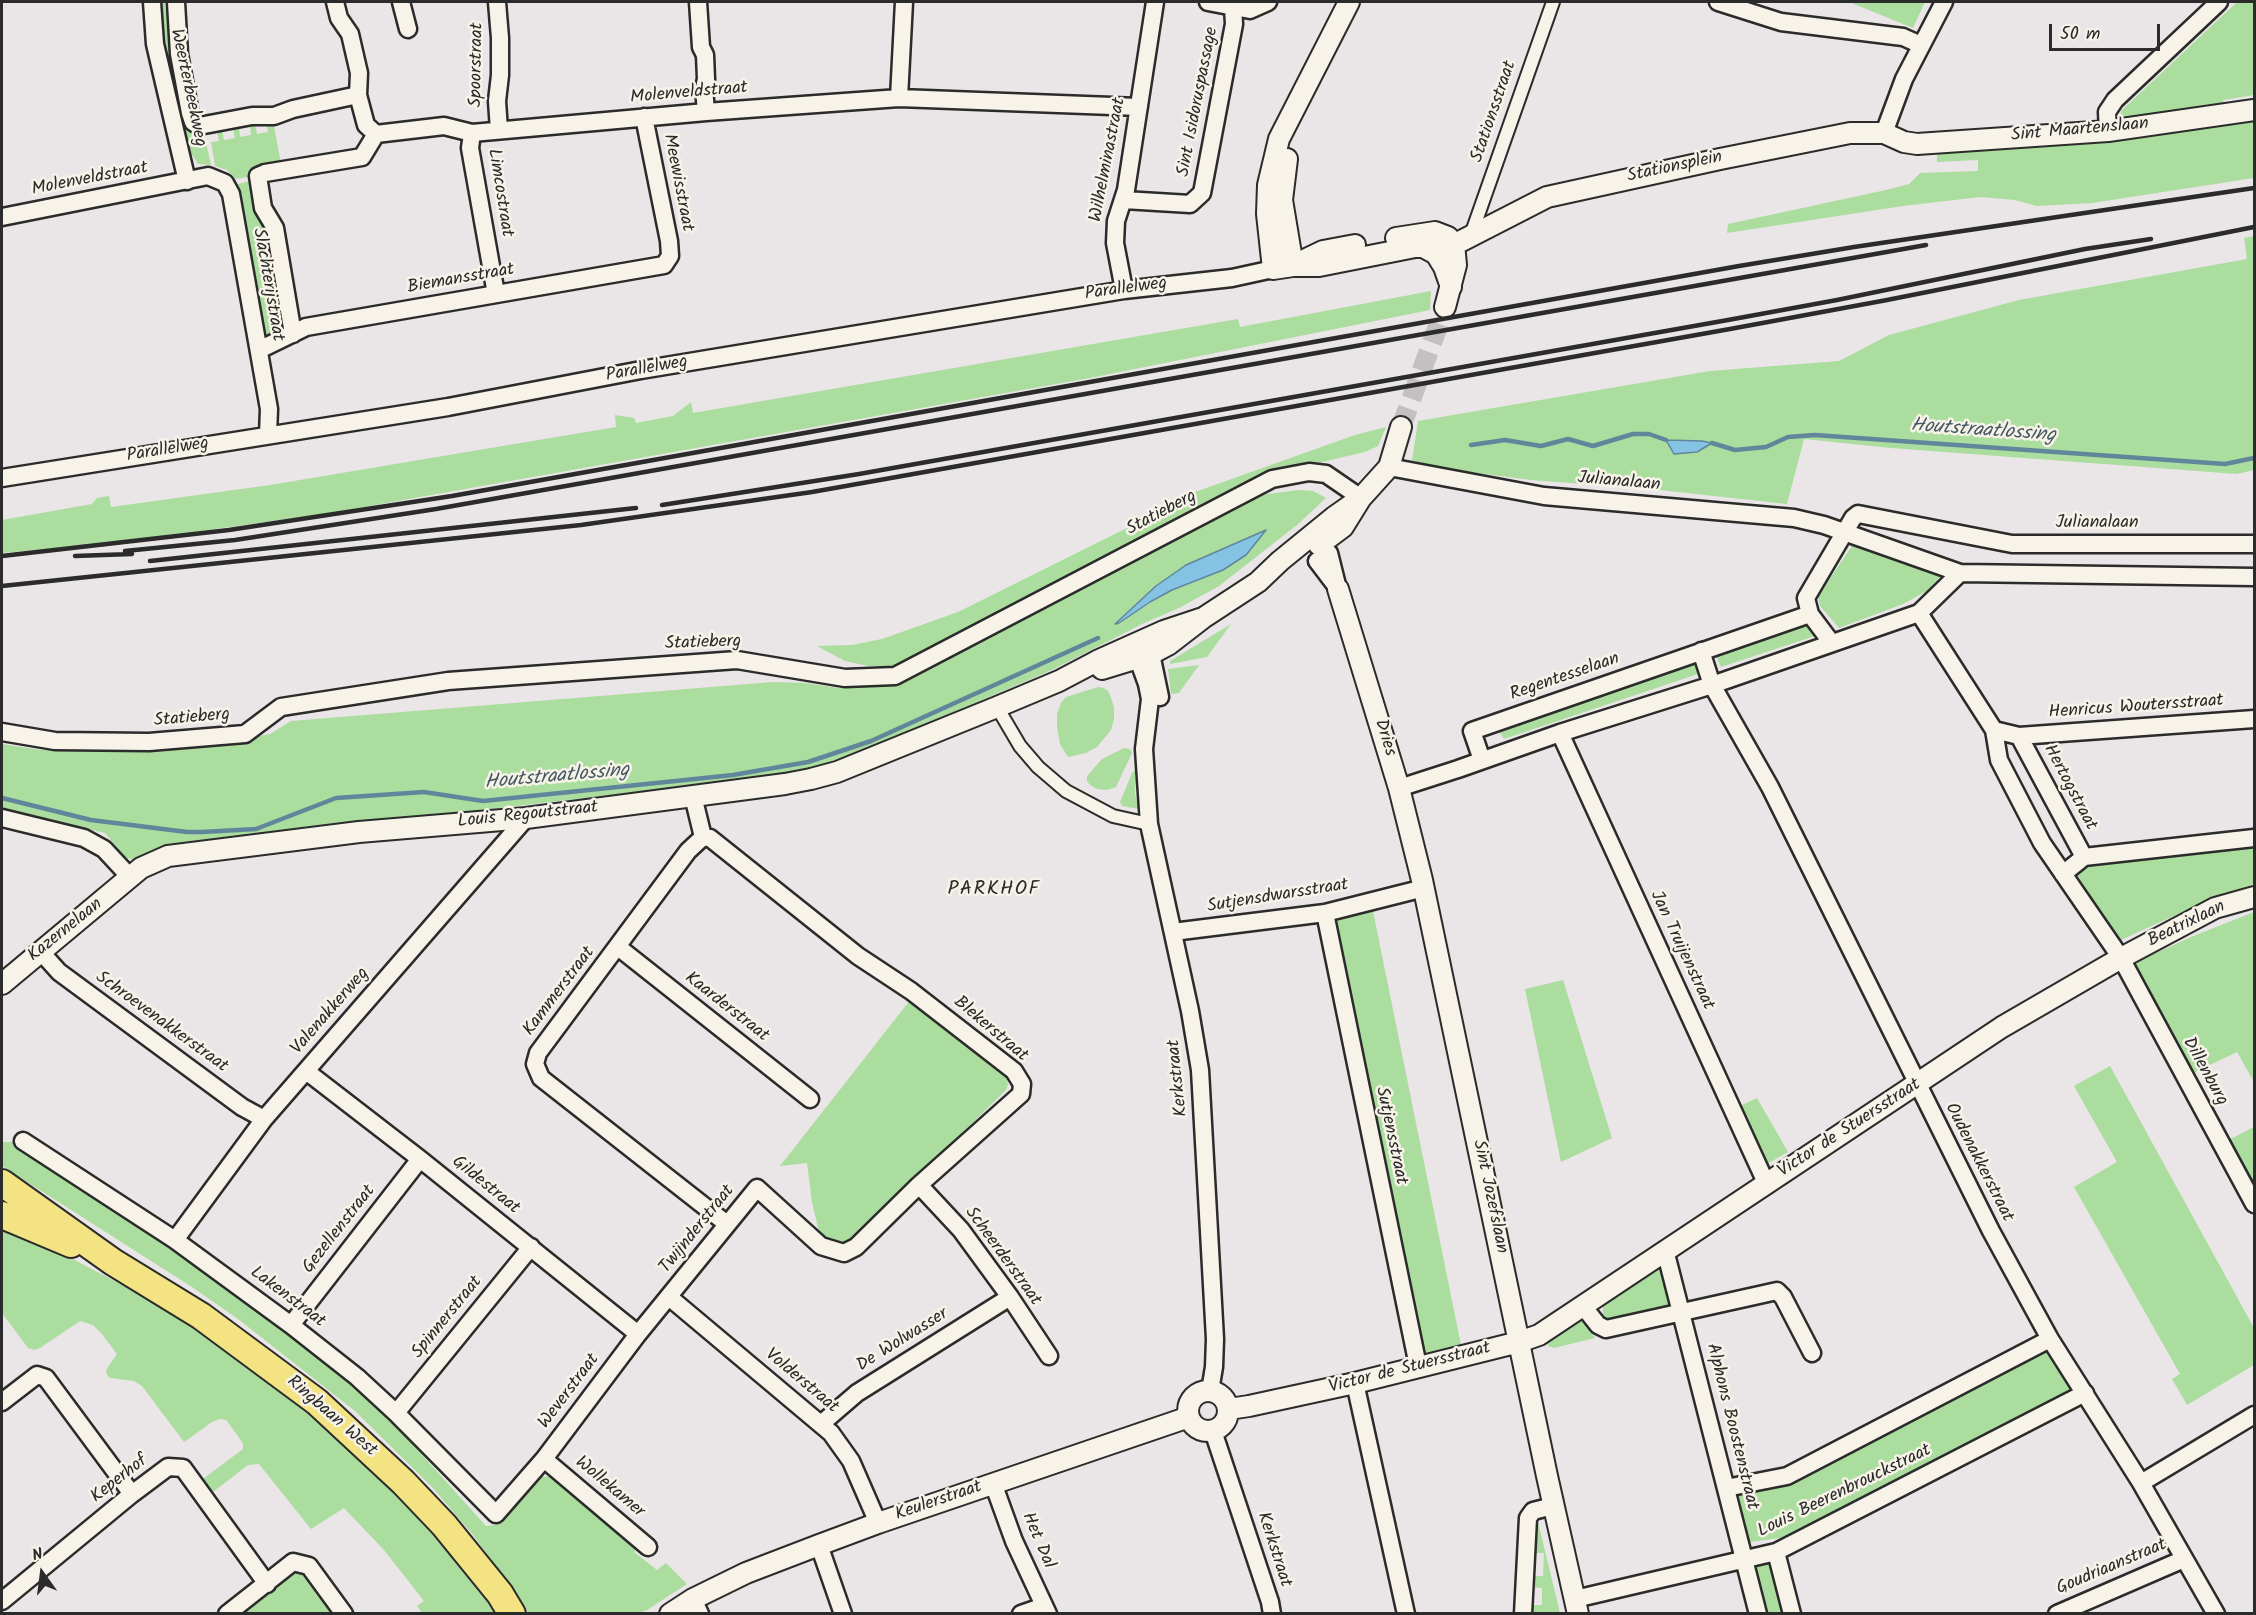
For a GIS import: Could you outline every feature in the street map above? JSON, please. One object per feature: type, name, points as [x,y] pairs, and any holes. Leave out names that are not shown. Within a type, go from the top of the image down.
[{"type":"main road","name":"Ringbaan West","points":[[2,1183],[113,1262],[201,1316],[317,1402],[403,1482],[444,1525],[500,1594],[512,1614]]},
{"type":"main road","name":"Ringbaan West","points":[[2,1215],[113,1262]]},
{"type":"street","name":"Weerterbeekweg","points":[[152,2],[155,44],[187,181]]},
{"type":"street","points":[[176,2],[179,54],[190,113],[193,122],[199,126],[252,116],[274,116],[292,109],[358,96]]},
{"type":"street","points":[[293,334],[275,228],[263,208],[258,176],[362,157],[376,134],[366,125],[358,96],[359,73],[350,34],[339,18],[335,2]]},
{"type":"street","points":[[401,2],[408,29]]},
{"type":"street","name":"Spoorstraat","points":[[497,2],[500,75],[496,101],[499,130]]},
{"type":"street","points":[[698,2],[701,47],[705,55],[706,112]]},
{"type":"street","points":[[898,98],[904,2]]},
{"type":"street","name":"Wilhelminastraat","points":[[1124,290],[1115,232],[1119,208],[1124,200],[1155,2]]},
{"type":"street","name":"Sint Isidoruspassage","points":[[1208,2],[1250,10],[1268,2]]},
{"type":"street","points":[[1273,269],[1267,214],[1268,185],[1279,139],[1349,2]]},
{"type":"street","name":"Stationsstraat","points":[[1463,240],[1553,2]]},
{"type":"street","points":[[1718,2],[1780,22],[1903,38],[1921,45]]},
{"type":"street","points":[[1884,133],[1904,79],[1944,2]]},
{"type":"street","points":[[2108,131],[2107,112],[2115,100],[2219,2]]},
{"type":"street","name":"Sint Isidoruspassage","points":[[1124,200],[1190,204],[1202,193],[1234,24],[1233,8]]},
{"type":"street","name":"Molenveldstraat","points":[[376,134],[444,126],[472,133],[644,117],[898,98],[1139,107]]},
{"type":"street","points":[[1293,266],[1282,200],[1283,176],[1296,107]]},
{"type":"street","name":"Sint Maartenslaan","points":[[1904,142],[1928,143],[2108,131],[2254,110]]},
{"type":"street","name":"Meewisstraat","points":[[644,117],[670,256]]},
{"type":"street","name":"Limcostraat","points":[[472,133],[470,148],[496,294]]},
{"type":"street","name":"Stationsplein","points":[[1463,240],[1547,196],[1850,133],[1884,133],[1904,142]]},
{"type":"street","name":"Slachterijstraat","points":[[187,181],[207,176],[225,183],[231,194],[269,409],[268,435]]},
{"type":"street","name":"Molenveldstraat","points":[[2,217],[187,181]]},
{"type":"street","name":"Parallelweg","points":[[1293,266],[1323,251],[1422,233],[1435,232],[1463,240]]},
{"type":"street","points":[[1451,287],[1444,267],[1436,254],[1463,240]]},
{"type":"street","points":[[1445,307],[1463,240]]},
{"type":"street","name":"Parallelweg","points":[[2,478],[448,407],[641,370],[1124,290],[1232,278],[1293,266],[1319,266],[1415,247],[1436,254]]},
{"type":"street","name":"Biemansstraat","points":[[259,350],[306,327],[664,265],[670,256]]},
{"type":"street","name":"Louis Regoutstraat","points":[[129,877],[152,862],[186,853],[359,832],[526,818],[785,784],[837,772],[1059,681],[1097,661],[1143,652],[1203,618],[1258,582],[1285,569],[1317,549],[1334,517],[1361,498],[1389,467],[1401,427]]},
{"type":"street","name":"Julianalaan","points":[[1389,467],[1544,496],[1794,518],[1846,533],[1960,573],[2254,577]]},
{"type":"street","name":"Statieberg","points":[[2,732],[55,741],[149,742],[245,734],[281,707],[437,683],[737,660],[845,678],[895,676],[1272,479],[1309,472],[1326,474],[1361,498]]},
{"type":"street","name":"Julianalaan","points":[[1846,533],[1853,518],[1858,514],[2012,544],[2254,544]]},
{"type":"street","points":[[1831,642],[1810,614],[1806,598],[1846,533]]},
{"type":"street","name":"Dries","points":[[1317,549],[1338,589],[1399,788],[1424,888]]},
{"type":"street","points":[[1399,788],[1560,733],[1712,685],[1918,613],[1960,573]]},
{"type":"street","points":[[1918,613],[1994,730],[1999,760],[2042,843],[2121,958]]},
{"type":"street","name":"Regentesselaan","points":[[1482,760],[1472,731],[1810,614]]},
{"type":"street","points":[[1701,651],[1712,685]]},
{"type":"street","name":"Kerkstraat","points":[[1143,652],[1150,699],[1144,749],[1149,824],[1200,1070],[1215,1339],[1210,1390]]},
{"type":"street","name":"Oudenakkerstraat","points":[[1712,685],[1770,787],[1917,1085],[2049,1339],[2141,1484],[2216,1614]]},
{"type":"street","points":[[996,707],[1020,746],[1038,767],[1066,791],[1113,816],[1149,824]]},
{"type":"street","name":"Henricus Woutersstraat","points":[[2019,736],[2254,718]]},
{"type":"street","name":"Hertogstraat","points":[[1994,730],[2019,736],[2084,857],[2063,874]]},
{"type":"street","name":"Jan Truijenstraat","points":[[1560,733],[1767,1185]]},
{"type":"street","points":[[693,796],[704,837]]},
{"type":"street","points":[[2,818],[84,838],[104,849],[129,877]]},
{"type":"street","name":"Valenakkerweg","points":[[175,1240],[264,1119],[526,818]]},
{"type":"street","name":"Kammerstraat","points":[[704,837],[688,852],[538,1053],[534,1064],[541,1078],[727,1224]]},
{"type":"street","name":"Blekerstraat","points":[[704,837],[710,838],[858,956],[911,991],[1014,1071],[1022,1084],[1021,1094],[919,1185],[856,1247],[844,1253],[821,1246],[758,1188]]},
{"type":"street","points":[[2084,857],[2254,838]]},
{"type":"street","name":"Kazernelaan","points":[[2,984],[129,877]]},
{"type":"street","name":"Sutjensdwarsstraat","points":[[1173,932],[1325,913],[1424,888]]},
{"type":"street","name":"Sint Jozefslaan","points":[[1424,888],[1576,1606]]},
{"type":"street","name":"Beatrixlaan","points":[[2121,958],[2215,908],[2254,897]]},
{"type":"street","name":"Sutjensstraat","points":[[1325,913],[1418,1366]]},
{"type":"street","name":"Kaarderstraat","points":[[618,947],[810,1099]]},
{"type":"street","name":"Schroevenakkerstraat","points":[[41,952],[59,972],[242,1107],[264,1119]]},
{"type":"street","name":"Victor de Stuersstraat","points":[[1229,1409],[1355,1383],[1539,1335],[2002,1027],[2121,958]]},
{"type":"street","name":"Dillenburg","points":[[2121,958],[2254,1204]]},
{"type":"street","name":"Gildestraat","points":[[306,1071],[420,1159],[638,1334]]},
{"type":"street","name":"Lakenstraat","points":[[23,1141],[175,1240],[291,1325],[357,1377],[496,1514],[501,1510]]},
{"type":"street","name":"Gezellenstraat","points":[[291,1325],[420,1159]]},
{"type":"street","name":"Scheerderstraat","points":[[919,1185],[961,1230],[1010,1297],[1049,1356]]},
{"type":"street","name":"Twijnderstraat","points":[[669,1296],[758,1188]]},
{"type":"street","name":"Spinnerstraat","points":[[396,1413],[531,1247]]},
{"type":"street","name":"Alphons Boostenstraat","points":[[1665,1250],[1758,1614]]},
{"type":"street","points":[[1583,1306],[1598,1325],[1605,1329],[1777,1291],[1783,1297],[1812,1353]]},
{"type":"street","name":"Weverstraat","points":[[501,1510],[544,1459],[669,1296]]},
{"type":"street","name":"Volderstraat","points":[[669,1296],[831,1433],[851,1461],[878,1522]]},
{"type":"street","name":"De Wolwasser","points":[[821,1424],[857,1393],[1010,1297]]},
{"type":"street","points":[[1726,1488],[1787,1476],[2049,1339]]},
{"type":"street","points":[[2,1402],[37,1376],[46,1378],[132,1494]]},
{"type":"street","points":[[1355,1383],[1406,1614]]},
{"type":"street","points":[[1210,1390],[1224,1398],[1229,1409],[1225,1423],[1213,1431],[1200,1430],[1193,1424],[1188,1407],[1192,1398],[1200,1392],[1210,1390]]},
{"type":"street","name":"Louis Beerenbrouckstraat","points":[[1576,1606],[1776,1552],[2085,1393]]},
{"type":"street","points":[[2141,1484],[2254,1415]]},
{"type":"street","name":"Keulerstraat","points":[[670,1614],[697,1606],[746,1573],[878,1522],[1189,1416]]},
{"type":"street","name":"Kerkstraat","points":[[1213,1431],[1272,1614]]},
{"type":"street","name":"Wollekamer","points":[[544,1459],[648,1547]]},
{"type":"street","name":"Keperhof","points":[[2,1601],[168,1467],[183,1468],[267,1584]]},
{"type":"street","name":"Het Dal","points":[[993,1483],[1014,1540],[1046,1610]]},
{"type":"street","points":[[1523,1614],[1528,1518],[1533,1511],[1553,1506]]},
{"type":"street","points":[[819,1545],[843,1614]]},
{"type":"street","points":[[1776,1552],[1792,1614]]},
{"type":"street","name":"Goudriaanstraat","points":[[2057,1614],[2184,1559]]},
{"type":"street","points":[[227,1614],[293,1562],[309,1566],[344,1614]]},
{"type":"street","points":[[1021,1614],[1046,1610]]},
{"type":"green space","points":[[1849,2],[1925,2],[1913,28]]},
{"type":"green space","points":[[2237,2],[2254,2],[2254,95],[2223,100],[2224,106],[2119,121],[2121,111]]},
{"type":"green space","points":[[165,3],[166,10],[172,15],[184,114],[179,115],[163,44],[159,4]]},
{"type":"green space","points":[[2254,119],[2254,178],[2092,203],[2037,206],[2015,200],[1980,197],[1903,206],[1727,233],[1728,224],[1909,184],[1920,173],[1978,171],[1978,160],[1937,162],[1937,150]]},
{"type":"green space","points":[[185,120],[189,132],[204,134],[211,165],[198,164],[191,153],[187,154],[180,121]]},
{"type":"green space","points":[[273,121],[281,164],[252,169],[252,176],[236,179],[227,170],[215,166],[211,142],[219,141],[217,131],[222,130],[224,140],[235,138],[233,128],[239,127],[240,137],[251,135],[250,125],[255,124],[257,134],[268,132],[266,122]]},
{"type":"green space","points":[[253,180],[260,220],[269,231],[265,237],[278,309],[283,312],[284,321],[276,335],[265,339],[235,185]]},
{"type":"green space","points":[[2254,236],[2254,470],[2237,474],[1891,448],[1804,439],[1787,504],[1651,489],[1531,480],[1432,467],[1412,460],[1418,421],[1710,371],[1839,361],[1889,335],[2019,300],[2247,259],[2244,238]],"holes":[[[1666,440],[1711,443],[1697,452]]]},
{"type":"green space","points":[[1431,291],[1430,310],[1090,378],[330,513],[194,532],[2,553],[2,520],[92,504],[97,498],[109,496],[111,507],[270,485],[616,427],[615,415],[634,418],[636,423],[673,416],[691,402],[693,413],[1238,319],[1240,327]]},
{"type":"green space","points":[[1386,427],[1378,446],[1365,452],[1296,468],[1218,496],[890,667],[868,666],[845,661],[817,646],[852,645],[882,639],[958,612],[1141,521],[1181,497],[1355,435]]},
{"type":"green space","points":[[1299,490],[1313,491],[1326,498],[1297,525],[1219,586],[1179,608],[1142,624],[1052,670],[872,747],[810,769],[733,781],[170,846],[154,850],[136,861],[125,857],[105,833],[2,809],[2,744],[41,750],[103,751],[163,747],[232,741],[270,734],[291,721],[773,682],[805,683],[839,688],[898,682],[1022,620],[1236,505],[1267,494]],"holes":[[[1265,531],[1197,581],[1172,590],[1116,623],[1156,586]]]},
{"type":"green space","points":[[1856,540],[1943,573],[1927,591],[1903,604],[1839,628],[1820,606],[1818,596]]},
{"type":"green space","points":[[1810,619],[1824,633],[1721,667],[1713,649]]},
{"type":"green space","points":[[1231,624],[1207,657],[1170,664],[1170,661]]},
{"type":"green space","points":[[1697,655],[1704,672],[1504,739],[1496,726]]},
{"type":"green space","points":[[1199,665],[1179,693],[1171,694],[1168,669]]},
{"type":"green space","points":[[1098,687],[1109,692],[1114,707],[1111,730],[1097,747],[1086,753],[1068,757],[1060,744],[1057,727],[1057,714],[1061,703],[1066,697]]},
{"type":"green space","points":[[1124,748],[1130,749],[1132,753],[1116,787],[1107,790],[1097,789],[1090,785],[1087,776],[1102,759]]},
{"type":"green space","points":[[1136,770],[1135,794],[1139,809],[1122,806],[1120,802],[1132,773]]},
{"type":"green space","points":[[2254,846],[2254,884],[2208,900],[2119,941],[2078,876],[2093,861]]},
{"type":"green space","points":[[1373,911],[1461,1345],[1423,1356],[1334,919]]},
{"type":"green space","points":[[2254,912],[2254,1082],[2237,1052],[2191,1074],[2133,963]]},
{"type":"green space","points":[[1563,980],[1612,1138],[1561,1162],[1525,989]]},
{"type":"green space","points":[[911,999],[1006,1073],[1008,1085],[1006,1090],[852,1240],[846,1245],[835,1245],[819,1232],[807,1163],[780,1166]]},
{"type":"green space","points":[[2110,1066],[2254,1328],[2254,1365],[2187,1405],[2172,1379],[2180,1374],[2074,1187],[2117,1162],[2074,1086]]},
{"type":"green space","points":[[1757,1098],[1788,1152],[1767,1164],[1740,1106]]},
{"type":"green space","points":[[2254,1127],[2254,1183],[2228,1140]]},
{"type":"green space","points":[[2,1142],[15,1142],[102,1199],[274,1323],[368,1399],[405,1436],[486,1526],[496,1525],[505,1517],[540,1476],[553,1477],[639,1544],[634,1552],[657,1570],[666,1563],[687,1584],[647,1610],[638,1613],[529,1613],[473,1535],[432,1487],[355,1411],[238,1319],[192,1287],[2,1166]]},
{"type":"green space","points":[[2,1222],[193,1322],[307,1404],[406,1498],[459,1561],[498,1613],[422,1613],[417,1606],[424,1601],[384,1550],[344,1508],[311,1529],[259,1464],[248,1465],[213,1492],[203,1479],[243,1449],[238,1436],[226,1420],[220,1419],[184,1442],[142,1386],[134,1381],[110,1378],[107,1375],[106,1370],[117,1354],[93,1325],[80,1321],[40,1348],[34,1350],[28,1348],[2,1313]]},
{"type":"green space","points":[[1662,1267],[1672,1306],[1614,1320],[1607,1320],[1603,1316],[1603,1306]]},
{"type":"green space","points":[[1576,1320],[1583,1321],[1595,1338],[1554,1348],[1548,1346],[1547,1340]]},
{"type":"green space","points":[[2052,1346],[2076,1388],[1802,1530],[1780,1538],[1749,1542],[1738,1496],[1795,1476]]},
{"type":"green space","points":[[1537,1518],[1560,1613],[1528,1614],[1528,1605],[1542,1605],[1542,1588],[1529,1587],[1530,1576],[1543,1576],[1544,1553],[1531,1553],[1534,1523]]},
{"type":"green space","points":[[1770,1562],[1784,1613],[1764,1613],[1753,1565]]},
{"type":"green space","points":[[298,1572],[307,1577],[332,1613],[236,1614],[290,1573]]},
{"type":"water","points":[[1666,440],[1712,443],[1697,452],[1674,454]]},
{"type":"water","points":[[1266,530],[1246,555],[1223,570],[1172,590],[1115,624],[1156,586],[1186,565]]},
{"type":"waterway","name":"Houtstraatlossing","points":[[1471,445],[1505,440],[1541,446],[1568,439],[1593,446],[1633,434],[1649,434],[1666,440]]},
{"type":"waterway","name":"Houtstraatlossing","points":[[1712,443],[1735,450],[1766,447],[1788,437],[1815,435],[2225,464],[2254,458]]},
{"type":"waterway","name":"Houtstraatlossing","points":[[2,798],[91,820],[202,832],[256,829],[336,798],[424,792],[483,801],[733,775],[808,762],[871,741],[1098,638]]},
{"type":"tunnel","points":[[1401,427],[1445,307]]},
{"type":"railway","points":[[2,556],[229,530],[452,496],[1739,266],[2254,188]]},
{"type":"railway","points":[[2,586],[581,525],[812,492],[1730,329],[2254,227]]},
{"type":"railway","points":[[662,505],[859,474],[1728,320],[2085,249],[2151,239]]},
{"type":"railway","points":[[125,551],[235,540],[436,509],[1926,245]]},
{"type":"railway","points":[[150,561],[636,508]]},
{"type":"railway","points":[[75,556],[132,554]]},
{"type":"district","name":"PARKHOF","points":[[994,891]]}]
